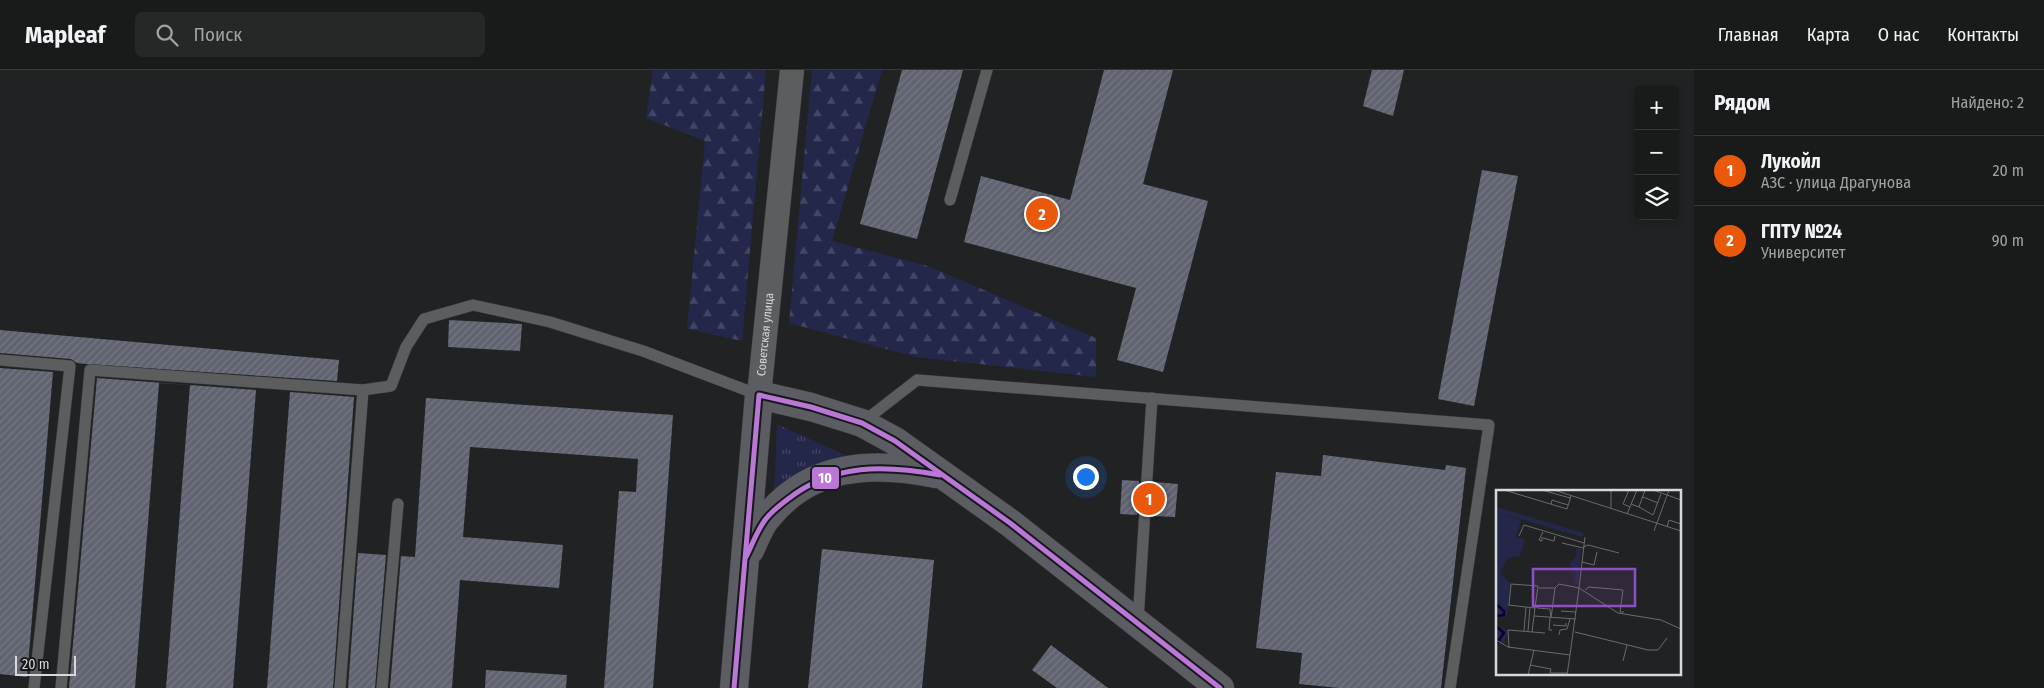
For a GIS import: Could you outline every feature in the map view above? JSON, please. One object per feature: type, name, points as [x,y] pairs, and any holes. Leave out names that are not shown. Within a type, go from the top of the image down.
[{"type":"main road","points":[[760,395],[811,407],[862,423],[895,441],[948,477],[1138,622],[1220,688]]},
{"type":"main road","name":"Советская улица","points":[[734,688],[760,395]]},
{"type":"main road","points":[[746,557],[766,519],[792,494],[824,475],[866,466],[902,467],[948,477]]},
{"type":"street","name":"Советская улица","points":[[760,395],[792,70]]},
{"type":"lane","points":[[950,200],[987,70]]},
{"type":"lane","points":[[61,688],[90,370],[363,390],[391,386],[406,347],[424,318],[473,305],[550,322],[643,351],[760,395]]},
{"type":"lane","points":[[0,360],[70,366],[34,688]]},
{"type":"lane","points":[[862,423],[917,380],[1489,425],[1450,688]]},
{"type":"lane","points":[[340,688],[363,390]]},
{"type":"lane","points":[[1138,622],[1152,398]]},
{"type":"lane","points":[[382,688],[398,504]]},
{"type":"green space","points":[[653,70],[766,70],[742,341],[687,329],[705,141],[646,118]]},
{"type":"green space","points":[[812,70],[882,70],[832,241],[928,266],[1096,338],[1096,377],[916,357],[789,323]]},
{"type":"green space","points":[[777,424],[860,462],[774,498]]},
{"type":"building","points":[[902,70],[963,70],[917,239],[860,224]]},
{"type":"building","points":[[1104,70],[1173,70],[1143,184],[1208,201],[1163,372],[1117,360],[1136,288],[964,242],[981,176],[1070,200]]},
{"type":"building","points":[[1372,70],[1404,70],[1393,116],[1363,106]]},
{"type":"building","points":[[1482,170],[1518,176],[1474,406],[1438,399]]},
{"type":"building","points":[[449,320],[522,324],[520,351],[448,347]]},
{"type":"building","points":[[0,330],[339,360],[337,381],[86,364],[77,363],[71,359],[0,353]]},
{"type":"building","points":[[0,368],[53,372],[27,677],[0,674]]},
{"type":"building","points":[[97,378],[188,385],[159,383],[135,688],[69,688]]},
{"type":"building","points":[[190,385],[256,390],[233,688],[166,688]]},
{"type":"building","points":[[290,392],[354,397],[333,688],[267,688]]},
{"type":"building","points":[[426,398],[673,415],[653,688],[604,688],[619,491],[636,492],[638,459],[470,447],[463,537],[563,545],[559,588],[460,580],[452,688],[390,688],[401,556],[415,557]]},
{"type":"building","points":[[1323,455],[1445,470],[1446,465],[1466,468],[1441,688],[1339,688],[1299,684],[1302,653],[1256,648],[1276,472],[1321,476]]},
{"type":"building","points":[[1122,480],[1139,481],[1137,515],[1120,514]]},
{"type":"building","points":[[1154,482],[1178,484],[1175,517],[1152,516]]},
{"type":"building","points":[[822,549],[934,560],[922,688],[808,688]]},
{"type":"building","points":[[358,553],[386,555],[375,688],[348,688]]},
{"type":"building","points":[[1051,645],[1108,688],[1057,688],[1032,670]]},
{"type":"building","points":[[486,670],[567,675],[566,688],[485,688]]},
{"type":"transit line","name":"10","points":[[734,688],[759,395],[811,407],[862,423],[895,441],[1010,523],[1220,688]]},
{"type":"transit line","name":"10","points":[[746,557],[770,514],[805,487],[823,479],[842,473],[880,469],[900,469],[940,475]]},
{"type":"place","name":"ГПТУ №24","points":[[1042,214]]},
{"type":"place","name":"Лукойл","points":[[1149,499]]}]
